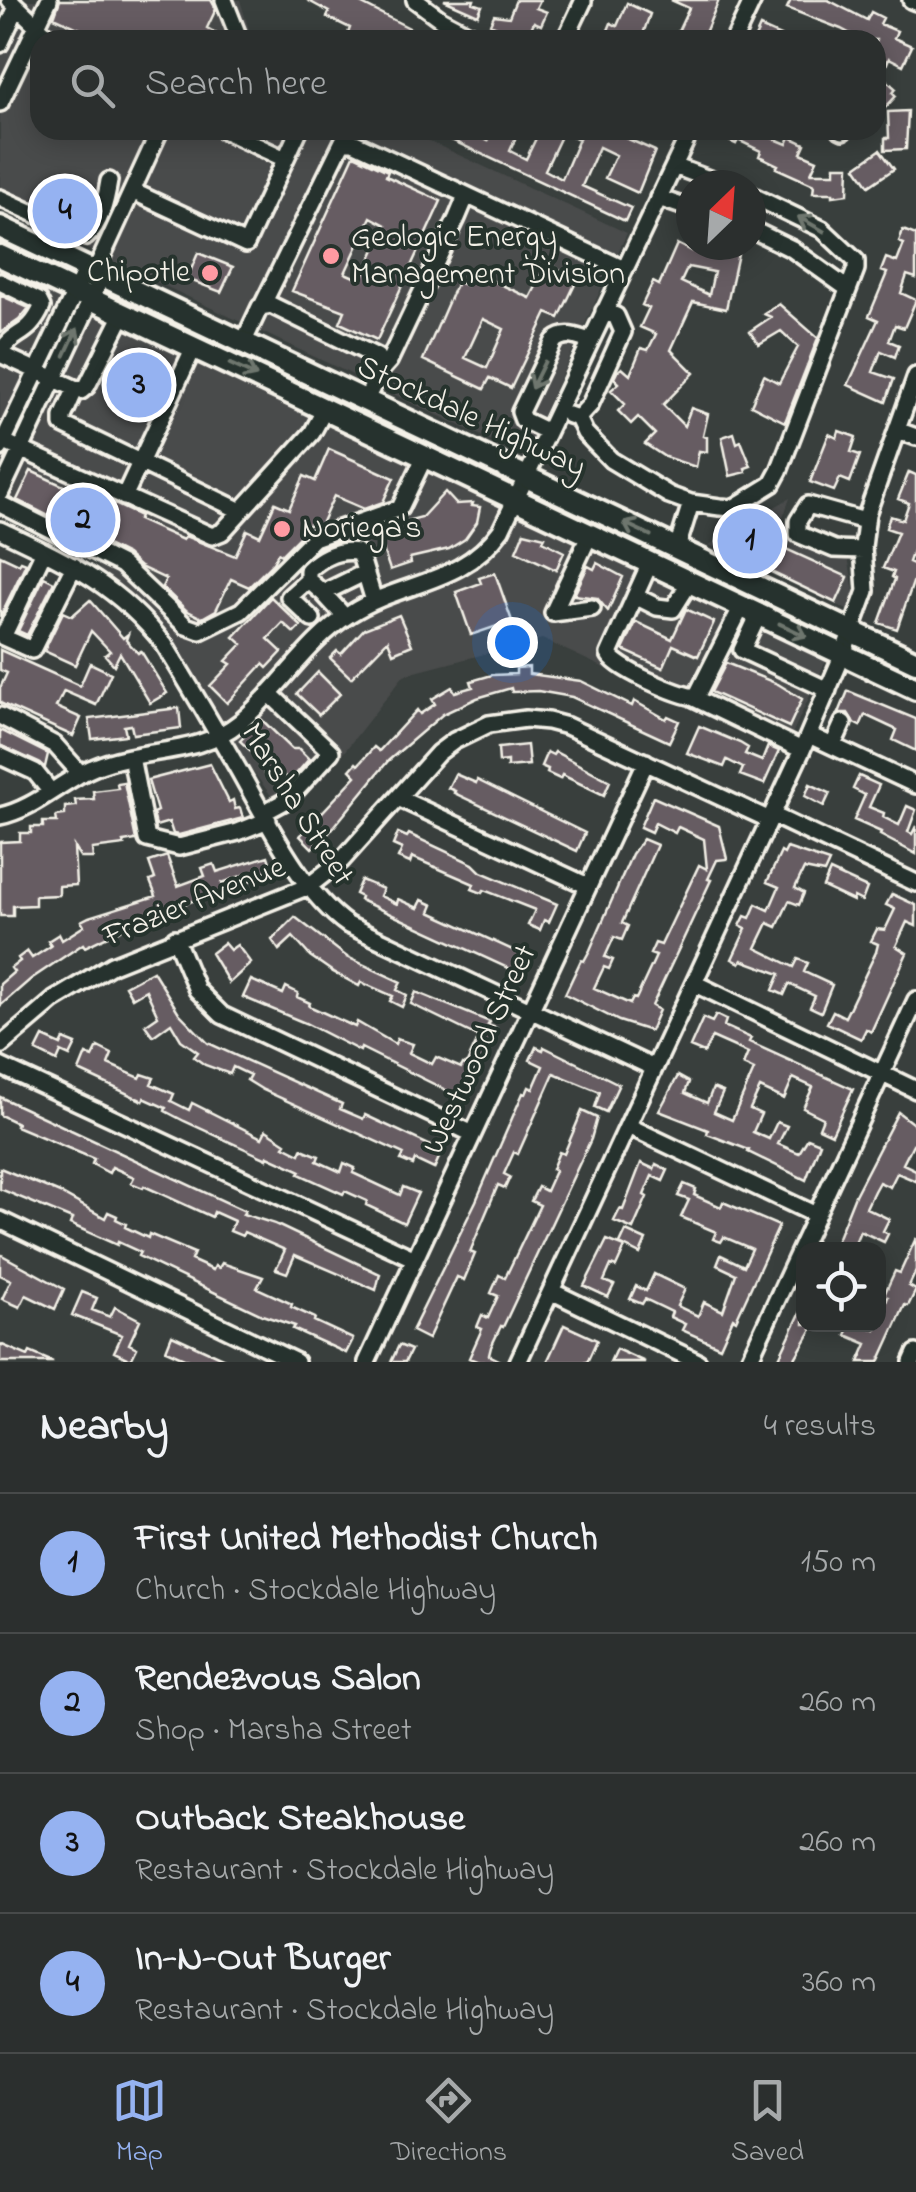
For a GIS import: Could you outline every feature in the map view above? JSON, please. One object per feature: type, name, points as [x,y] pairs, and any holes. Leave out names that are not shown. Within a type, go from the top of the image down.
[{"type":"main road","name":"Stockdale Highway","points":[[0,227],[365,401],[520,487],[590,534],[690,582],[750,610],[916,662]]},
{"type":"main road","name":"Stockdale Highway","points":[[0,256],[425,456],[520,487],[678,548],[848,642],[916,689]]},
{"type":"street","points":[[34,30],[49,0]]},
{"type":"street","points":[[224,0],[236,30]]},
{"type":"street","points":[[414,0],[461,30]]},
{"type":"street","points":[[739,30],[753,0]]},
{"type":"street","points":[[570,30],[583,2]]},
{"type":"street","points":[[0,44],[14,3],[41,30]]},
{"type":"street","points":[[0,102],[30,38]]},
{"type":"street","points":[[0,494],[53,380],[83,295],[155,140]]},
{"type":"street","points":[[244,140],[285,159]]},
{"type":"street","points":[[132,191],[246,244],[294,140]]},
{"type":"street","points":[[0,816],[25,807],[80,774],[131,758],[185,749],[219,736],[242,720],[344,617],[374,601],[449,575],[479,557],[501,530],[686,140]]},
{"type":"street","points":[[243,343],[266,306],[343,141],[353,142],[624,269]]},
{"type":"street","points":[[674,166],[685,170]]},
{"type":"street","points":[[0,198],[86,237],[93,231],[106,202],[109,181]]},
{"type":"street","points":[[266,306],[379,363],[389,361],[457,218],[464,199],[462,193]]},
{"type":"street","points":[[658,198],[676,204]]},
{"type":"street","points":[[556,412],[578,418],[596,446],[628,473],[691,503],[733,508],[772,484],[856,269],[850,252],[822,229],[766,202]]},
{"type":"street","points":[[766,236],[792,249],[848,289]]},
{"type":"street","points":[[0,282],[39,301],[42,308],[35,324],[9,340],[0,354],[74,390],[81,391],[87,386],[122,314]]},
{"type":"street","points":[[83,295],[36,372],[1,443],[212,536],[222,532],[312,432],[325,409]]},
{"type":"street","points":[[578,418],[590,404],[623,332],[616,316],[604,312]]},
{"type":"street","points":[[546,432],[520,416],[534,382],[554,341],[561,335],[590,341]]},
{"type":"street","points":[[124,497],[194,348]]},
{"type":"street","points":[[365,401],[379,363]]},
{"type":"street","points":[[518,1362],[848,642],[866,591],[865,522],[916,376]]},
{"type":"street","points":[[74,390],[63,416],[64,425],[241,510]]},
{"type":"street","points":[[0,403],[18,411]]},
{"type":"street","points":[[896,430],[916,437]]},
{"type":"street","points":[[0,504],[122,565],[186,626],[200,631],[241,612],[314,538],[400,508],[425,456]]},
{"type":"street","points":[[678,548],[691,503]]},
{"type":"street","points":[[863,550],[834,549],[798,534],[798,527],[808,505],[865,522]]},
{"type":"street","name":"Marsha Street","points":[[0,530],[110,587],[146,621],[164,644],[309,886],[333,914],[348,925],[654,1068]]},
{"type":"street","points":[[590,534],[553,614],[592,608]]},
{"type":"street","points":[[312,619],[289,597],[308,580],[308,570],[318,561],[346,550],[357,552],[361,558],[374,601]]},
{"type":"street","points":[[44,551],[3,637],[32,650],[74,566]]},
{"type":"street","points":[[650,562],[609,654],[613,663],[805,742],[833,745],[916,785]]},
{"type":"street","points":[[323,593],[364,573]]},
{"type":"street","points":[[308,580],[344,617]]},
{"type":"street","points":[[635,596],[657,607],[672,609],[690,582]]},
{"type":"street","points":[[750,610],[742,650],[828,690]]},
{"type":"street","points":[[692,698],[700,692],[750,610]]},
{"type":"street","points":[[131,758],[147,838],[179,846],[238,832],[287,800],[331,752],[269,693]]},
{"type":"street","points":[[0,716],[55,745],[80,774]]},
{"type":"street","name":"Frazier Avenue","points":[[0,1046],[79,983],[112,964],[309,886],[342,860],[454,741],[489,724],[508,720],[567,726],[916,882]]},
{"type":"street","points":[[833,745],[843,723]]},
{"type":"street","points":[[0,756],[35,772],[51,792]]},
{"type":"street","name":"Westwood Street","points":[[367,1362],[646,762]]},
{"type":"street","points":[[398,798],[588,886]]},
{"type":"street","points":[[175,938],[198,990],[209,1004],[236,1024],[472,1134]]},
{"type":"street","points":[[694,982],[916,1090]]},
{"type":"street","points":[[748,1362],[916,1000]]},
{"type":"street","points":[[0,1066],[415,1258]]},
{"type":"street","points":[[628,1126],[816,1215]]},
{"type":"street","points":[[0,1220],[296,1362]]},
{"type":"street","points":[[551,1291],[677,1357],[698,1362]]},
{"type":"street","points":[[912,1362],[916,1353]]},
{"type":"shaded area","points":[[0,0],[240,0],[249,30],[30,30],[30,140],[427,140],[627,233],[524,456],[0,208]]},
{"type":"shaded area","points":[[0,268],[827,659],[784,751],[542,639],[404,675],[323,779],[285,814],[90,556],[0,515]]},
{"type":"shaded area","points":[[790,498],[782,521],[847,551],[858,615],[709,545]]},
{"type":"building","points":[[60,0],[211,0],[216,9],[207,28],[210,30],[82,30],[54,17]]},
{"type":"building","points":[[307,0],[354,0],[413,30],[349,30],[327,17],[329,12]]},
{"type":"building","points":[[444,0],[474,0],[482,6],[478,15]]},
{"type":"building","points":[[516,0],[540,0],[536,8],[547,12],[541,25],[534,22],[530,30],[504,30],[490,24],[494,15],[509,17]]},
{"type":"building","points":[[671,0],[719,0],[706,30],[679,30],[689,8]]},
{"type":"building","points":[[791,0],[828,0],[867,20],[871,12],[883,18],[880,24],[897,31],[894,38],[912,46],[903,65],[889,58],[886,66],[886,30],[843,30],[787,8]]},
{"type":"building","points":[[627,3],[650,14],[644,30],[608,30],[611,23],[617,26]]},
{"type":"building","points":[[886,80],[896,89],[896,96],[886,107]]},
{"type":"building","points":[[908,111],[906,149],[885,150],[885,140],[889,138],[888,112]]},
{"type":"building","points":[[451,140],[515,140],[510,151],[526,159],[535,140],[559,140],[545,170],[562,179],[579,140],[630,140],[655,151],[638,193],[605,178],[616,155],[599,147],[582,186],[631,208],[625,221]]},
{"type":"building","points":[[738,140],[777,140],[787,144],[789,140],[796,140],[805,144],[801,153],[817,160],[811,173],[835,173],[835,166],[849,166],[848,194],[813,193],[814,185],[776,168],[778,165],[759,156],[761,151]]},
{"type":"building","points":[[880,150],[894,169],[869,186],[856,167]]},
{"type":"building","name":"Geologic Energy Management Division","points":[[354,155],[388,171],[386,176],[441,201],[377,340],[340,323],[345,311],[292,291]],"holes":[[[371,217],[386,225],[361,280],[345,273]]]},
{"type":"building","points":[[47,194],[88,208],[82,223],[42,205]]},
{"type":"building","points":[[903,230],[916,235],[916,278],[907,275],[901,293],[916,300],[904,328],[895,325],[889,341],[899,345],[895,357],[881,351],[873,372],[894,379],[886,402],[848,385],[878,320],[869,316],[887,273],[881,271],[886,258],[897,262],[904,244],[899,242]]},
{"type":"building","points":[[676,246],[676,260],[737,260],[726,309],[693,302],[671,350],[694,373],[663,405],[684,426],[691,408],[708,414],[703,436],[707,437],[707,452],[699,451],[696,467],[665,457],[645,444],[655,434],[638,417],[631,424],[618,411],[625,404],[611,390],[619,383],[614,378],[617,372],[622,368],[630,375],[641,348],[648,350],[656,334],[640,327],[649,308],[642,305],[653,282],[659,285]],"holes":[[[688,267],[714,272],[709,295],[681,282]]]},
{"type":"building","name":"Chipotle","points":[[198,253],[233,267],[221,292],[187,279]]},
{"type":"building","points":[[556,268],[578,278],[559,318],[547,313],[511,388],[490,378],[484,389],[423,360],[457,282],[466,285],[472,271],[530,298],[543,273],[553,277]],"holes":[[[483,319],[504,329],[487,368],[465,358]]]},
{"type":"building","points":[[0,295],[29,308],[0,333]]},
{"type":"building","points":[[779,304],[818,338],[785,422],[751,405],[764,375],[779,383],[798,347],[781,331],[759,344],[750,331],[771,317],[764,314]]},
{"type":"building","points":[[133,349],[168,369],[148,418],[111,396]]},
{"type":"building","points":[[839,431],[856,437],[851,452],[860,455],[850,482],[840,478],[834,491],[810,482],[829,434],[837,438]]},
{"type":"building","points":[[734,433],[751,466],[745,468],[746,472],[730,476],[722,437]]},
{"type":"building","points":[[329,449],[394,478],[383,502],[364,509],[334,496],[321,524],[307,525],[249,587],[231,579],[216,610],[202,618],[186,610],[162,587],[166,579],[17,500],[31,471],[83,495],[84,491],[117,505],[140,516],[138,520],[183,540],[185,536],[235,556],[247,530],[260,536],[275,503],[289,509],[304,476],[315,481]]},
{"type":"building","points":[[909,472],[916,475],[916,542],[909,562],[916,565],[916,574],[897,629],[879,623],[895,579],[894,572],[883,568],[898,532],[886,528],[890,516],[903,520],[909,503],[898,499]]},
{"type":"building","points":[[445,492],[456,504],[473,503],[472,506],[480,507],[477,522],[465,539],[449,549],[410,558],[411,563],[390,570],[376,529],[422,517]]},
{"type":"building","points":[[766,514],[778,520],[768,541],[848,577],[836,603],[727,551],[736,531]]},
{"type":"building","points":[[524,532],[545,537],[543,541],[564,552],[556,570],[516,551]]},
{"type":"building","points":[[0,555],[19,564],[26,563],[0,617]]},
{"type":"building","points":[[597,563],[623,577],[608,611],[597,598],[574,595],[588,566],[594,569]]},
{"type":"building","points":[[495,573],[512,621],[471,635],[456,592]]},
{"type":"building","points":[[44,577],[54,582],[27,635],[18,631]]},
{"type":"building","points":[[271,597],[301,626],[294,633],[283,623],[268,639],[282,652],[267,668],[263,664],[227,703],[210,686],[231,664],[226,661],[242,644],[234,637]]},
{"type":"building","points":[[90,600],[123,638],[128,634],[126,640],[138,653],[141,651],[167,693],[150,703],[120,653],[114,665],[105,655],[110,651],[91,631],[75,665],[44,651],[63,612],[72,616]]},
{"type":"building","points":[[686,609],[714,622],[698,656],[673,645],[663,668],[623,650],[636,622],[672,639]]},
{"type":"building","points":[[399,615],[412,645],[393,653],[388,640],[351,678],[330,658],[337,651],[341,654],[364,629]]},
{"type":"building","points":[[0,650],[80,686],[90,663],[111,673],[96,705],[64,691],[56,707],[81,718],[73,736],[0,703],[0,688],[7,673],[0,670]]},
{"type":"building","points":[[726,663],[778,684],[802,699],[789,727],[711,692]]},
{"type":"building","points":[[529,667],[529,674],[581,681],[632,706],[634,701],[666,719],[668,716],[679,721],[669,742],[572,697],[538,691],[512,692],[511,688],[477,698],[443,714],[388,761],[319,845],[312,848],[300,836],[356,776],[350,770],[356,763],[374,747],[379,751],[417,710],[420,714],[435,704],[432,699],[452,687],[455,692],[473,687],[471,681],[516,674],[516,668]]},
{"type":"building","points":[[318,672],[340,694],[319,715],[297,694]]},
{"type":"building","points":[[848,691],[916,719],[916,751],[893,740],[897,730],[865,715],[860,726],[848,713],[839,713]]},
{"type":"building","points":[[179,708],[181,728],[133,734],[131,725],[124,726],[126,735],[92,739],[89,719]]},
{"type":"building","points":[[261,719],[292,749],[299,749],[309,759],[290,781],[283,775],[275,784],[264,774],[265,764],[240,741]]},
{"type":"building","points":[[699,726],[740,743],[748,748],[745,754],[762,761],[768,746],[779,751],[764,784],[740,775],[743,768],[727,760],[724,767],[687,753]]},
{"type":"building","points":[[0,730],[48,754],[45,767],[0,745]]},
{"type":"building","points":[[527,745],[529,765],[507,767],[507,761],[499,762],[498,748]]},
{"type":"building","points":[[547,752],[555,752],[610,781],[604,795],[562,775],[560,779],[547,773],[548,769],[541,766]]},
{"type":"building","points":[[210,764],[229,802],[233,800],[235,809],[240,808],[243,818],[179,835],[173,834],[169,822],[156,826],[153,813],[157,811],[148,780]]},
{"type":"building","points":[[455,774],[476,783],[477,780],[585,833],[577,851],[454,793],[448,788]]},
{"type":"building","points":[[859,776],[879,785],[869,807],[884,813],[883,817],[899,825],[907,806],[916,810],[908,832],[912,834],[916,826],[916,854],[854,820],[865,795],[853,789]]},
{"type":"building","points":[[124,782],[136,840],[92,849],[93,858],[81,858],[74,847],[76,885],[59,886],[59,895],[35,896],[35,905],[13,906],[13,916],[0,916],[0,842],[20,841],[20,833],[31,833],[31,827],[57,822],[56,816],[65,815],[65,807],[76,806],[75,800],[94,799],[93,791],[118,788],[117,783]]},
{"type":"building","points":[[810,784],[830,793],[824,806],[805,796]]},
{"type":"building","points":[[653,797],[719,826],[727,859],[717,860],[708,879],[711,880],[652,1006],[659,1010],[650,1031],[619,1021],[565,994],[590,950],[632,854],[643,839],[657,845],[622,923],[628,926],[622,940],[614,937],[605,957],[613,960],[609,969],[604,967],[594,988],[630,1004],[636,999],[656,956],[650,954],[655,943],[661,945],[699,865],[707,869],[704,839],[678,827],[675,833],[655,823],[651,832],[640,827]]},
{"type":"building","points":[[398,833],[407,837],[409,834],[473,864],[481,872],[557,904],[549,922],[544,920],[540,930],[528,925],[535,910],[472,889],[474,884],[412,857],[410,863],[398,858],[402,849],[393,845]]},
{"type":"building","points":[[787,848],[829,862],[824,873],[804,869],[795,888],[804,893],[799,905],[789,901],[777,927],[768,923],[756,948],[794,967],[798,959],[808,963],[804,972],[832,985],[821,1012],[810,1007],[815,996],[789,984],[784,995],[773,990],[780,974],[732,959],[746,929],[740,926],[745,916],[750,918],[756,904],[769,910],[779,887],[767,882],[781,852],[784,854]]},
{"type":"building","points":[[167,856],[178,886],[205,876],[202,868],[214,864],[217,872],[268,856],[272,869],[257,873],[259,878],[246,882],[244,875],[222,883],[224,890],[147,917],[85,947],[83,944],[31,979],[0,1006],[0,984],[14,972],[11,968],[20,961],[18,958],[27,951],[32,958],[51,946],[48,941],[59,934],[62,940],[84,926],[81,921],[89,917],[156,896],[149,862]]},
{"type":"building","points":[[830,871],[867,888],[862,901],[854,897],[853,901],[823,887]]},
{"type":"building","points":[[361,880],[383,889],[380,896],[397,904],[398,899],[418,908],[422,900],[433,905],[430,912],[530,958],[523,975],[360,900],[355,894]]},
{"type":"building","points":[[892,894],[916,905],[916,926],[907,922],[896,946],[907,953],[871,1032],[866,1029],[861,1039],[827,1023],[833,1011],[845,1017],[876,952],[878,944],[871,941],[877,929],[885,930],[895,909],[886,905]]},
{"type":"building","points":[[295,917],[347,957],[401,982],[397,990],[407,995],[402,1007],[390,1001],[393,996],[361,982],[359,986],[333,972],[310,956],[293,937],[279,950],[272,940]]},
{"type":"building","points":[[224,943],[230,950],[237,945],[251,963],[229,983],[211,953]]},
{"type":"building","points":[[153,971],[179,1013],[208,1043],[342,1104],[340,1109],[363,1119],[365,1115],[442,1151],[434,1169],[415,1160],[413,1165],[401,1160],[404,1154],[263,1090],[247,1080],[250,1075],[233,1067],[230,1074],[205,1065],[194,1057],[198,1052],[181,1040],[171,1023],[153,1036],[145,1025],[158,1016],[146,990],[132,998],[125,986]]},
{"type":"building","points":[[251,980],[283,994],[286,987],[298,993],[297,997],[309,1006],[355,1027],[357,1022],[395,1044],[397,1039],[413,1044],[409,1053],[432,1064],[436,1057],[461,1068],[479,1037],[411,1004],[416,992],[490,1022],[488,1025],[496,1028],[462,1098],[361,1048],[360,1051],[243,997]]},
{"type":"building","points":[[716,1015],[726,1020],[724,1026],[751,1038],[749,1042],[853,1089],[832,1134],[819,1128],[823,1118],[803,1108],[813,1087],[793,1078],[784,1099],[760,1088],[750,1109],[761,1114],[753,1132],[769,1139],[777,1122],[787,1126],[778,1144],[799,1153],[808,1138],[820,1143],[806,1180],[749,1150],[707,1134],[708,1130],[659,1111],[678,1076],[689,1082],[685,1093],[707,1103],[713,1088],[723,1092],[714,1112],[732,1120],[754,1070],[743,1065],[748,1053],[712,1037],[704,1053],[690,1047],[703,1018],[712,1022]]},
{"type":"building","points":[[43,1037],[61,1045],[64,1039],[76,1044],[70,1056],[61,1052],[57,1061],[36,1051]]},
{"type":"building","points":[[98,1047],[112,1054],[108,1064],[140,1078],[142,1074],[154,1078],[151,1084],[174,1094],[171,1101],[189,1110],[192,1103],[262,1138],[266,1130],[300,1154],[302,1149],[319,1156],[317,1161],[341,1172],[344,1163],[355,1168],[353,1173],[400,1195],[403,1187],[418,1193],[404,1223],[366,1205],[367,1201],[345,1191],[343,1194],[299,1174],[301,1171],[184,1121],[165,1111],[166,1108],[79,1071],[86,1054],[93,1057]]},
{"type":"building","points":[[536,1047],[544,1047],[619,1084],[606,1112],[595,1107],[600,1092],[554,1073],[518,1154],[514,1152],[504,1174],[510,1177],[505,1188],[498,1185],[470,1252],[475,1254],[464,1280],[457,1277],[428,1339],[412,1331],[476,1201],[523,1093],[529,1087],[533,1089],[543,1066],[530,1060]]},
{"type":"building","points":[[0,1097],[245,1211],[243,1214],[275,1224],[380,1274],[376,1290],[295,1255],[287,1273],[276,1269],[285,1250],[244,1232],[242,1236],[230,1231],[234,1221],[214,1212],[212,1217],[131,1183],[134,1177],[112,1167],[109,1173],[92,1164],[94,1159],[16,1126],[17,1123],[0,1115]]},
{"type":"building","points":[[582,1111],[597,1118],[591,1139],[491,1347],[489,1355],[503,1362],[469,1358],[482,1329],[477,1327],[482,1315],[488,1318],[498,1296],[491,1293],[499,1275],[505,1278],[540,1205],[531,1201],[538,1187],[546,1191],[559,1152],[564,1154]]},
{"type":"building","points":[[898,1112],[916,1126],[916,1146],[913,1144],[903,1164],[916,1170],[916,1181],[897,1173],[890,1187],[879,1182],[874,1191],[866,1208],[889,1219],[883,1231],[888,1234],[884,1242],[860,1231],[855,1242],[836,1242],[855,1195]]},
{"type":"building","points":[[641,1163],[668,1170],[663,1181],[652,1176],[633,1229],[614,1221],[623,1210]]},
{"type":"building","points":[[0,1168],[60,1193],[105,1218],[108,1212],[117,1216],[125,1227],[194,1253],[191,1260],[213,1270],[222,1263],[263,1277],[257,1288],[353,1339],[346,1353],[138,1256],[140,1252],[70,1224],[72,1219],[0,1189]]},
{"type":"building","points":[[684,1184],[696,1189],[694,1195],[721,1207],[723,1202],[779,1226],[720,1347],[682,1330],[685,1324],[670,1317],[672,1312],[645,1299],[642,1304],[630,1299],[636,1286],[646,1291],[654,1274],[685,1289],[677,1306],[698,1316],[704,1302],[723,1311],[736,1274],[717,1265],[721,1255],[744,1266],[752,1249],[724,1237],[721,1242],[713,1239],[716,1232],[681,1217],[689,1200],[678,1196]]},
{"type":"building","points":[[626,1231],[646,1240],[640,1254],[620,1244]]},
{"type":"building","points":[[916,1238],[916,1271],[909,1286],[916,1290],[879,1362],[859,1362],[867,1344],[846,1335],[847,1332],[886,1332],[886,1291],[895,1271],[900,1273]]},
{"type":"building","points":[[607,1240],[625,1247],[604,1281],[614,1285],[608,1297],[584,1286]]},
{"type":"building","points":[[0,1254],[64,1289],[55,1309],[26,1295],[20,1307],[2,1299],[11,1280],[0,1275]]},
{"type":"building","points":[[82,1292],[97,1298],[92,1310],[110,1317],[115,1307],[140,1320],[129,1344],[137,1348],[131,1360],[114,1352],[122,1335],[72,1315]]},
{"type":"building","points":[[796,1322],[796,1332],[810,1332],[793,1362],[777,1362]]},
{"type":"building","points":[[564,1325],[597,1340],[587,1362],[547,1362]]},
{"type":"building","points":[[172,1335],[231,1362],[193,1362],[166,1350]]},
{"type":"building","points":[[0,1344],[28,1356],[30,1352],[53,1362],[0,1362]]},
{"type":"building","points":[[399,1345],[411,1350],[405,1362],[391,1362]]},
{"type":"building","points":[[616,1349],[645,1362],[610,1362]]},
{"type":"place","name":"In-N-Out Burger","points":[[65,211]]},
{"type":"place","name":"Geologic Energy Management Division","points":[[331,256]]},
{"type":"place","name":"Chipotle","points":[[210,273]]},
{"type":"place","name":"Outback Steakhouse","points":[[139,385]]},
{"type":"place","name":"Rendezvous Salon","points":[[83,520]]},
{"type":"place","name":"Noriega's","points":[[282,529]]},
{"type":"place","name":"First United Methodist Church","points":[[750,541]]}]
